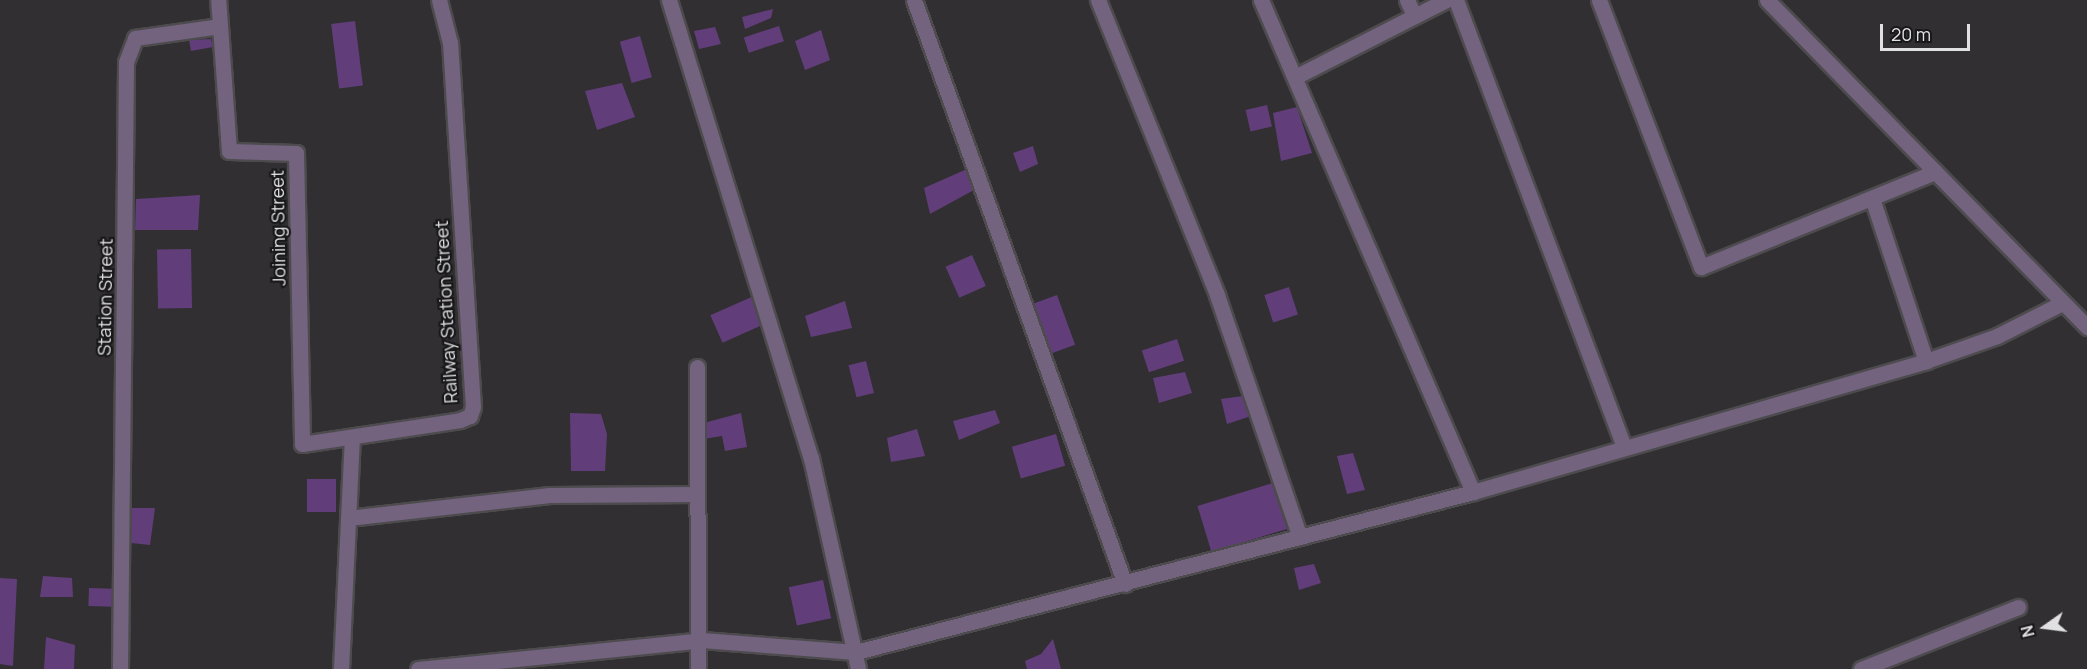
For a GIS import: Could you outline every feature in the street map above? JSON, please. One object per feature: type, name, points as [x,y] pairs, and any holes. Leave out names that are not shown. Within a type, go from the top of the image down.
[{"type":"street","points":[[218,0],[220,26]]},
{"type":"street","name":"Railway Station Street","points":[[352,437],[460,420],[470,416],[473,407],[450,43],[439,0]]},
{"type":"street","points":[[669,0],[811,458],[858,669]]},
{"type":"street","points":[[914,0],[1125,584]]},
{"type":"street","points":[[1098,0],[1217,295],[1299,535]]},
{"type":"street","points":[[1261,0],[1473,492]]},
{"type":"street","points":[[1407,0],[1414,15]]},
{"type":"street","points":[[1295,77],[1446,0]]},
{"type":"street","points":[[1456,0],[1624,447]]},
{"type":"street","points":[[1599,0],[1701,267],[1935,172]]},
{"type":"street","points":[[1767,0],[2087,327]]},
{"type":"street","name":"Joining Street","points":[[220,26],[229,151],[296,153],[302,444],[352,437]]},
{"type":"street","name":"Station Street","points":[[120,669],[126,62],[135,38],[220,26]]},
{"type":"street","points":[[1872,198],[1926,361]]},
{"type":"street","points":[[418,669],[702,640],[856,652],[1125,584],[1299,535],[1473,492],[1926,361],[1997,336],[2062,303]]},
{"type":"street","points":[[697,367],[696,495],[702,640],[698,669]]},
{"type":"street","points":[[341,669],[352,437]]},
{"type":"street","points":[[348,518],[550,495],[696,495]]},
{"type":"street","points":[[1862,669],[2018,607]]},
{"type":"building","points":[[773,9],[771,18],[745,29],[742,17]]},
{"type":"building","points":[[355,21],[363,86],[339,88],[331,24]]},
{"type":"building","points":[[779,26],[784,41],[749,53],[744,37]]},
{"type":"building","points":[[715,27],[721,44],[699,49],[694,31]]},
{"type":"building","points":[[821,30],[830,60],[805,70],[795,41]]},
{"type":"building","points":[[640,36],[652,77],[632,83],[620,42]]},
{"type":"building","points":[[211,39],[213,47],[191,51],[189,40]]},
{"type":"building","points":[[622,83],[635,117],[597,130],[585,91]]},
{"type":"building","points":[[1267,105],[1272,126],[1251,131],[1246,110]]},
{"type":"building","points":[[1297,107],[1312,153],[1281,161],[1273,113]]},
{"type":"building","points":[[1033,146],[1038,164],[1020,172],[1013,153]]},
{"type":"building","points":[[967,169],[974,190],[930,214],[924,188]]},
{"type":"building","points":[[200,195],[198,230],[135,230],[136,199]]},
{"type":"building","points":[[191,249],[192,308],[158,309],[157,250]]},
{"type":"building","points":[[972,255],[986,286],[959,298],[946,267]]},
{"type":"building","points":[[1289,287],[1298,315],[1273,323],[1264,295]]},
{"type":"building","points":[[756,295],[768,322],[723,343],[710,315]]},
{"type":"building","points":[[1057,295],[1075,345],[1047,355],[1029,305]]},
{"type":"building","points":[[845,301],[852,328],[811,337],[805,316]]},
{"type":"building","points":[[1177,339],[1184,361],[1149,372],[1142,350]]},
{"type":"building","points":[[866,361],[874,393],[857,397],[849,365]]},
{"type":"building","points":[[1185,372],[1192,393],[1159,403],[1153,378]]},
{"type":"building","points":[[1243,396],[1251,416],[1227,424],[1221,399]]},
{"type":"building","points":[[995,410],[1000,423],[959,440],[953,421]]},
{"type":"building","points":[[570,413],[601,414],[607,434],[605,471],[571,471]]},
{"type":"building","points":[[741,413],[747,447],[725,451],[722,436],[703,439],[700,424]]},
{"type":"building","points":[[917,429],[925,456],[891,462],[887,438]]},
{"type":"building","points":[[1056,434],[1065,466],[1021,478],[1012,447]]},
{"type":"building","points":[[1353,453],[1365,490],[1347,494],[1337,456]]},
{"type":"building","points":[[307,479],[336,479],[336,512],[307,512]]},
{"type":"building","points":[[1273,483],[1287,529],[1211,552],[1197,506]]},
{"type":"building","points":[[131,508],[155,508],[150,545],[131,543]]},
{"type":"building","points":[[1314,564],[1321,583],[1299,590],[1294,568]]},
{"type":"building","points":[[43,576],[72,578],[73,597],[40,597]]},
{"type":"building","points":[[0,578],[17,579],[13,666],[0,664]]},
{"type":"building","points":[[823,580],[831,618],[797,625],[789,587]]},
{"type":"building","points":[[89,588],[113,589],[112,607],[88,606]]},
{"type":"building","points":[[46,637],[75,645],[74,669],[44,669]]},
{"type":"building","points":[[1053,639],[1061,669],[1027,669],[1025,661],[1041,654]]}]
